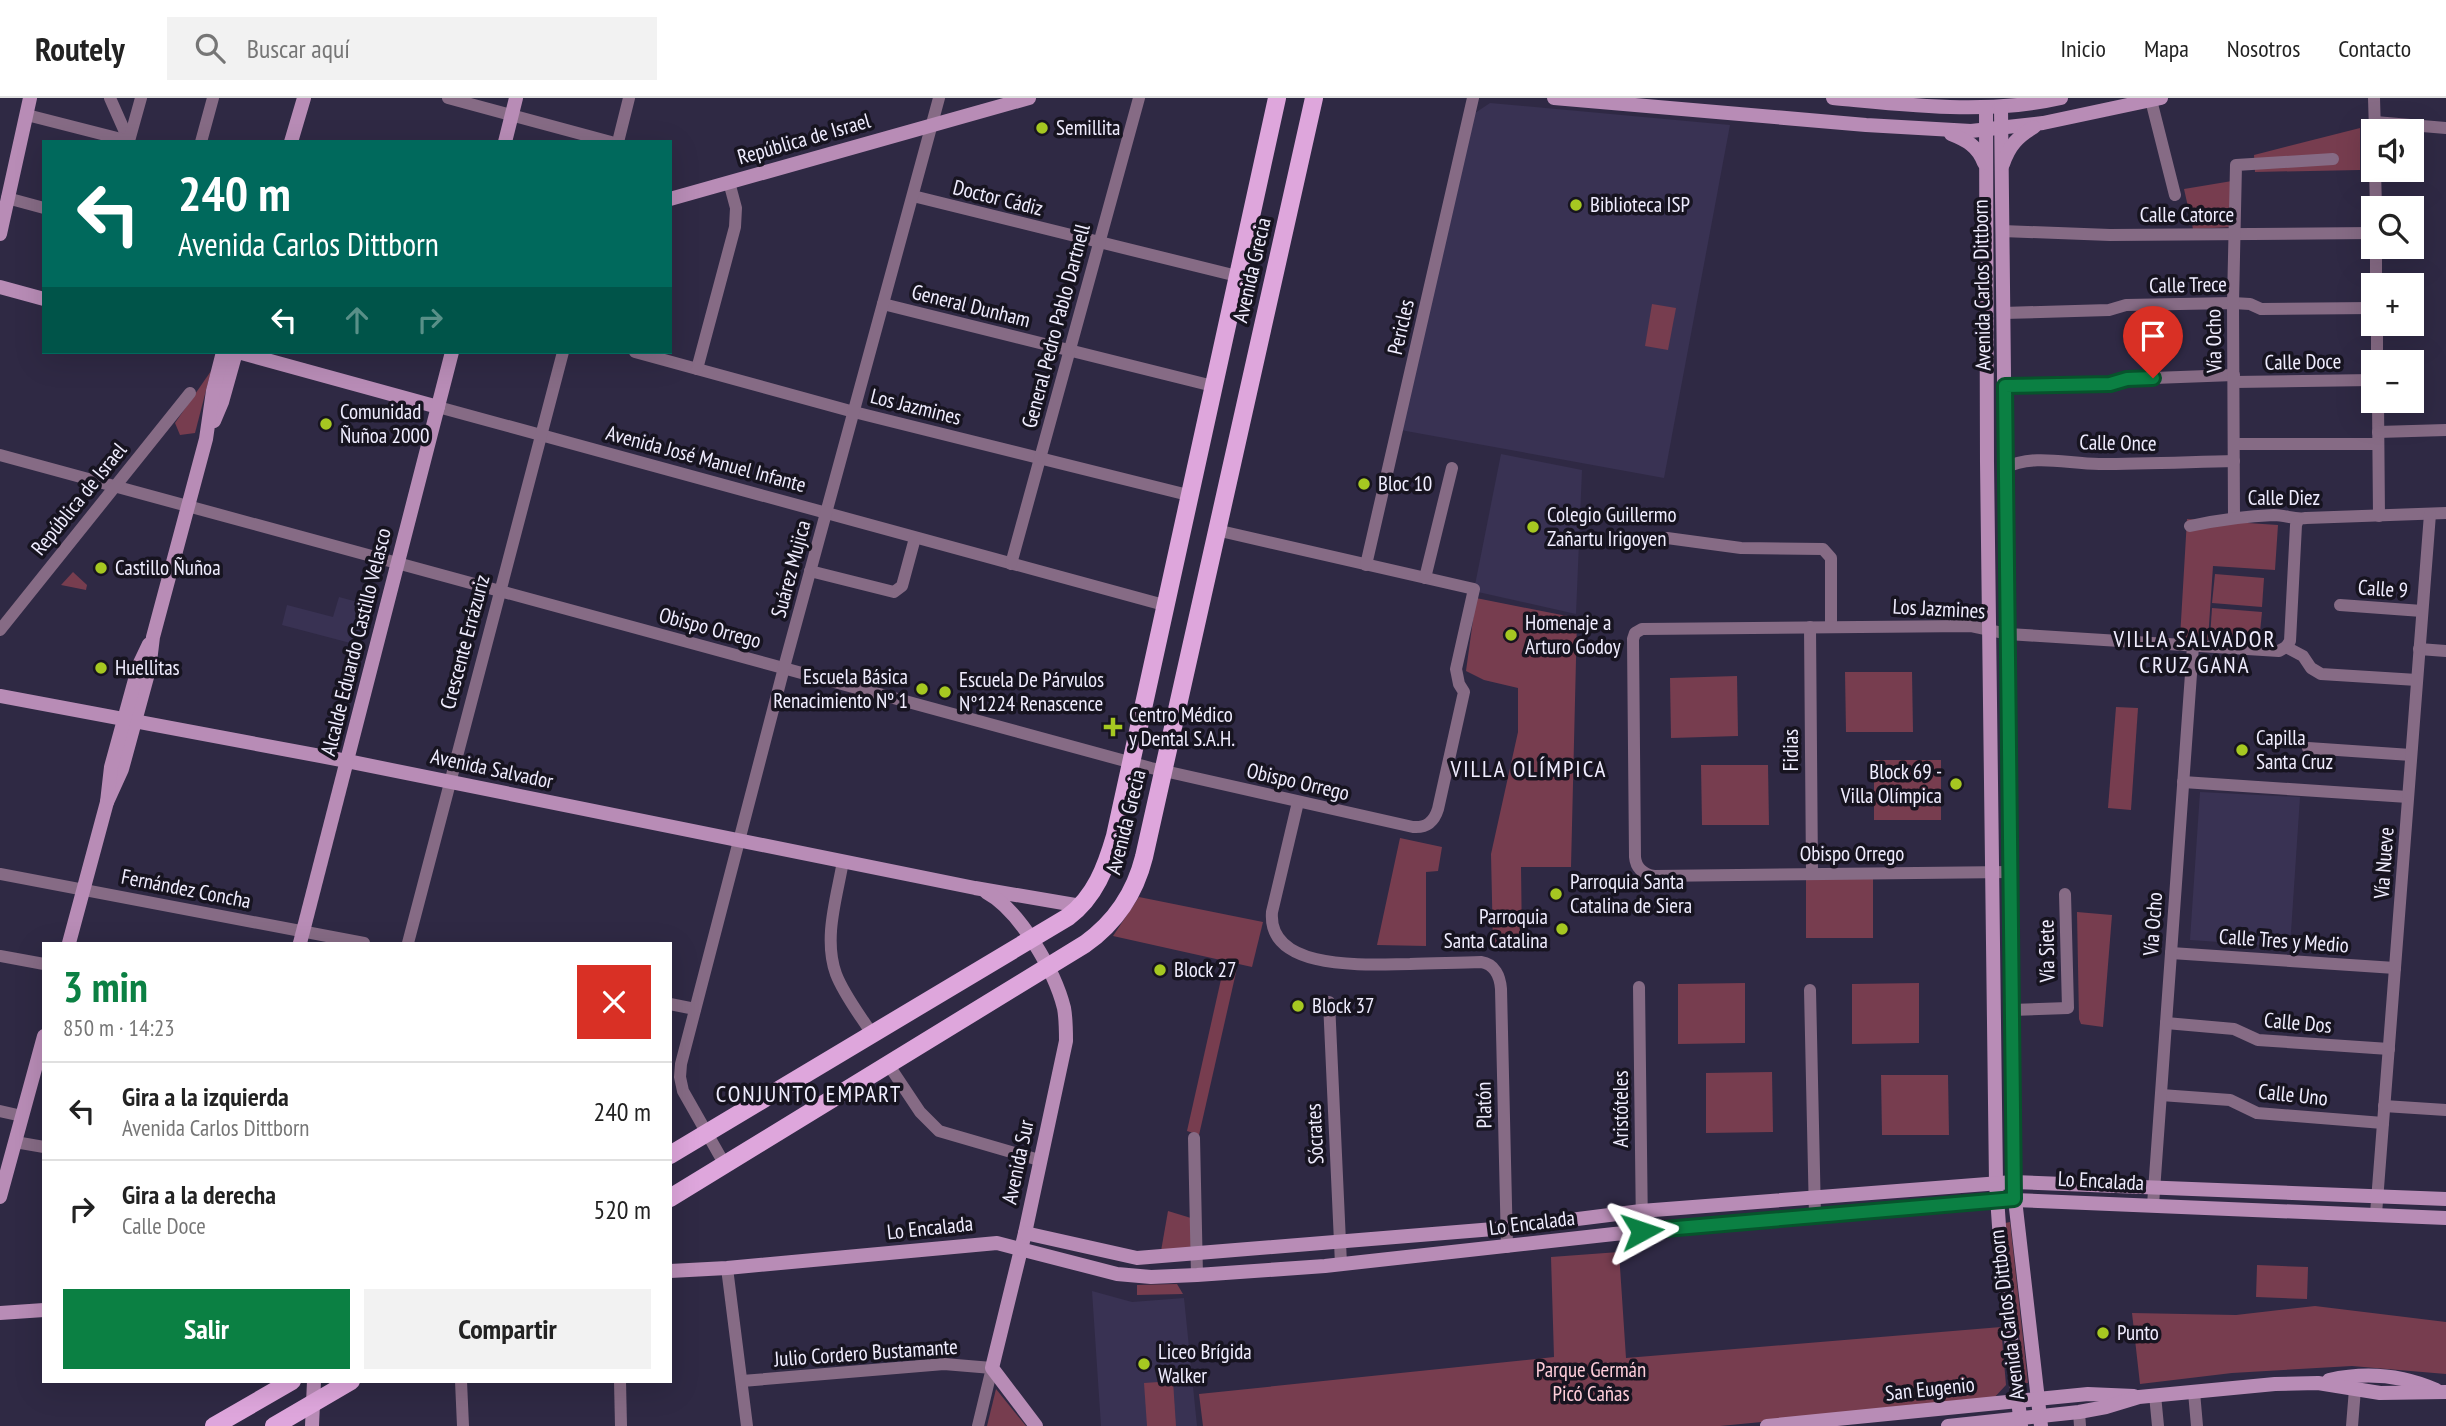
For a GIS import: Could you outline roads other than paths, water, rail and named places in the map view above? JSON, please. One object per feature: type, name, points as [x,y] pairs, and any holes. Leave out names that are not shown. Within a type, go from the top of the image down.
[{"type":"main road","points":[[0,234],[30,98]]},
{"type":"main road","points":[[283,140],[293,98]]},
{"type":"main road","points":[[292,140],[304,98]]},
{"type":"main road","points":[[506,140],[516,98]]},
{"type":"main road","name":"República de Israel","points":[[672,198],[1029,98]]},
{"type":"main road","name":"Avenida Grecia","points":[[672,1154],[1068,917],[1081,906],[1094,888],[1109,857],[1277,98]]},
{"type":"main road","name":"Avenida Grecia","points":[[672,1197],[1100,933],[1125,902],[1141,868],[1314,98]]},
{"type":"main road","points":[[1554,98],[1941,131],[1993,130],[2043,123],[2156,99]]},
{"type":"main road","points":[[1833,98],[1934,107],[1994,108],[2061,98]]},
{"type":"main road","points":[[1866,125],[1867,101]]},
{"type":"main road","name":"Avenida Carlos Dittborn","points":[[1994,108],[1986,171],[1996,1183],[2020,1422]]},
{"type":"main road","points":[[2001,172],[2014,141],[2043,123]]},
{"type":"main road","name":"Avenida Carlos Dittborn","points":[[1993,130],[2001,172],[2013,1182],[2041,1421]]},
{"type":"main road","points":[[1941,131],[1971,143],[1981,153],[1986,171]]},
{"type":"main road","points":[[0,287],[42,298]]},
{"type":"main road","points":[[69,942],[107,802],[111,767],[130,720],[139,665],[153,637],[207,435],[213,390],[222,354]]},
{"type":"main road","points":[[207,435],[222,402],[236,354]]},
{"type":"main road","name":"Avenida José Manuel Infante","points":[[244,354],[438,407]]},
{"type":"main road","name":"Alcalde Eduardo Castillo Velasco","points":[[302,937],[451,354]]},
{"type":"main road","name":"Avenida Salvador","points":[[0,696],[450,781],[975,888],[1081,906]]},
{"type":"main road","name":"Avenida Salvador","points":[[975,888],[1000,902],[1030,939],[1046,966]]},
{"type":"main road","name":"Avenida Sur","points":[[992,1367],[1025,1233],[1066,1041],[1063,1006],[1046,966]]},
{"type":"main road","points":[[0,1197],[42,1043]]},
{"type":"main road","name":"Lo Encalada","points":[[1025,1233],[1137,1258],[1506,1228],[1641,1211],[2013,1182],[2446,1199]]},
{"type":"main road","points":[[2056,1182],[2056,1200]]},
{"type":"main road","points":[[1952,1186],[1953,1204]]},
{"type":"main road","name":"Lo Encalada","points":[[672,1271],[991,1243],[1117,1275],[1151,1278],[1340,1264],[1642,1231],[2014,1199],[2446,1218]]},
{"type":"main road","points":[[0,1313],[42,1310]]},
{"type":"main road","points":[[992,1367],[1036,1426]]},
{"type":"main road","name":"San Eugenio","points":[[1767,1426],[2088,1394],[2139,1397],[2318,1383],[2351,1377],[2385,1377],[2418,1382],[2442,1392]]},
{"type":"main road","points":[[214,1426],[289,1383]]},
{"type":"main road","points":[[312,1426],[314,1383]]},
{"type":"main road","points":[[274,1426],[347,1383]]},
{"type":"main road","name":"San Eugenio","points":[[2318,1383],[2400,1393],[2442,1392]]},
{"type":"main road","name":"San Eugenio","points":[[1948,1426],[2080,1419],[2139,1397]]},
{"type":"street","points":[[110,98],[129,140]]},
{"type":"street","points":[[129,140],[141,98]]},
{"type":"street","points":[[202,140],[213,98]]},
{"type":"street","points":[[448,98],[604,140]]},
{"type":"street","points":[[618,140],[629,98]]},
{"type":"street","name":"Suárez Mujica","points":[[725,1166],[685,1095],[680,1081],[681,1064],[738,840],[939,98]]},
{"type":"street","name":"General Pedro Pablo Dartnell","points":[[1012,565],[1139,98]]},
{"type":"street","name":"Pericles","points":[[1366,565],[1472,98]]},
{"type":"street","points":[[2374,98],[2375,119]]},
{"type":"street","points":[[2156,99],[2175,195]]},
{"type":"street","points":[[27,115],[125,140]]},
{"type":"street","points":[[2424,128],[2446,128]]},
{"type":"street","name":"Vía Ocho","points":[[2234,517],[2233,303],[2236,165],[2333,159]]},
{"type":"street","points":[[697,369],[736,227],[736,208],[729,182]]},
{"type":"street","name":"Doctor Cádiz","points":[[912,196],[1237,276]]},
{"type":"street","points":[[7,198],[42,207]]},
{"type":"street","name":"Calle Catorce","points":[[2001,231],[2110,235],[2361,233]]},
{"type":"street","name":"Calle Trece","points":[[2003,313],[2109,310],[2126,305],[2233,303],[2250,304],[2261,309],[2361,308]]},
{"type":"street","name":"General Dunham","points":[[883,304],[1213,386]]},
{"type":"street","name":"Crescente Errázuriz","points":[[408,942],[562,354]]},
{"type":"street","name":"Los Jazmines","points":[[642,354],[854,412],[1188,495]]},
{"type":"street","name":"Calle Doce","points":[[2005,386],[2110,384],[2127,379],[2361,380]]},
{"type":"street","name":"República de Israel","points":[[0,630],[190,393]]},
{"type":"street","name":"Avenida José Manuel Infante","points":[[438,407],[1164,605]]},
{"type":"street","points":[[2378,413],[2379,516]]},
{"type":"street","points":[[2234,444],[2378,438],[2446,430]]},
{"type":"street","name":"Obispo Orrego","points":[[0,455],[1130,762],[1413,827],[1426,825],[1435,817],[1464,692],[1456,669],[1474,589],[1425,578]]},
{"type":"street","name":"Calle Once","points":[[2004,468],[2022,461],[2047,460],[2100,464],[2234,461]]},
{"type":"street","points":[[1216,530],[1425,578],[1452,468]]},
{"type":"street","name":"Calle Diez","points":[[2190,526],[2234,517],[2281,515],[2298,520],[2306,517],[2446,513]]},
{"type":"street","name":"Vía Nueve","points":[[2376,1214],[2430,514]]},
{"type":"street","points":[[2298,520],[2290,640],[2286,647],[2303,656],[2311,668],[2321,674],[2417,680]]},
{"type":"street","points":[[810,571],[894,592],[902,586],[915,538]]},
{"type":"street","points":[[1667,538],[1741,548],[1823,549],[1831,558],[1831,626]]},
{"type":"street","name":"Calle 9","points":[[2340,605],[2422,611]]},
{"type":"street","name":"Los Jazmines","points":[[1654,876],[1641,872],[1635,860],[1633,639],[1636,632],[1642,629],[1970,626],[2008,634],[2275,651],[2286,647]]},
{"type":"street","name":"Fidias","points":[[1810,627],[1812,874]]},
{"type":"street","name":"Vía Ocho","points":[[2153,1205],[2193,646]]},
{"type":"street","points":[[2419,649],[2446,651]]},
{"type":"street","points":[[2308,747],[2411,755]]},
{"type":"street","points":[[2183,782],[2408,797]]},
{"type":"street","name":"Platón","points":[[1297,802],[1272,912],[1274,930],[1283,943],[1318,960],[1342,965],[1481,962],[1491,965],[1498,975],[1501,989],[1507,1247]]},
{"type":"street","points":[[843,861],[831,936],[831,955],[842,987],[872,1034]]},
{"type":"street","name":"Obispo Orrego","points":[[1654,876],[2009,872]]},
{"type":"street","name":"Fernández Concha","points":[[0,874],[302,937],[354,942]]},
{"type":"street","name":"Vía Siete","points":[[2011,1010],[2068,1008],[2065,894]]},
{"type":"street","name":"Calle Tres y Medio","points":[[2171,953],[2395,968]]},
{"type":"street","points":[[0,956],[42,964]]},
{"type":"street","name":"Aristóteles","points":[[1639,987],[1642,1231]]},
{"type":"street","points":[[1810,990],[1815,1216]]},
{"type":"street","name":"Sócrates","points":[[1329,1002],[1340,1264]]},
{"type":"street","points":[[672,1004],[695,1009]]},
{"type":"street","name":"Calle Dos","points":[[2166,1023],[2234,1028],[2258,1040],[2389,1049]]},
{"type":"street","points":[[887,1064],[927,1121],[939,1131],[1039,1160]]},
{"type":"street","name":"Calle Uno","points":[[2161,1095],[2230,1100],[2256,1113],[2383,1123]]},
{"type":"street","points":[[2384,1105],[2446,1110]]},
{"type":"street","points":[[0,1111],[22,1116]]},
{"type":"street","points":[[1194,1138],[1197,1275]]},
{"type":"street","points":[[15,1142],[42,1147]]},
{"type":"street","points":[[727,1268],[747,1426]]},
{"type":"street","name":"Julio Cordero Bustamante","points":[[741,1381],[944,1364],[992,1367]]},
{"type":"street","name":"Avenida Sur","points":[[978,1426],[992,1367]]},
{"type":"street","points":[[461,1383],[463,1426]]},
{"type":"street","points":[[620,1383],[621,1426]]},
{"type":"street","points":[[2352,1426],[2355,1389]]},
{"type":"street","points":[[2194,1392],[2197,1426]]},
{"type":"street","points":[[2155,1395],[2158,1426]]},
{"type":"place","name":"Semillita","points":[[1042,128]]},
{"type":"place","name":"Biblioteca ISP","points":[[1576,205]]},
{"type":"place","name":"Comunidad Ñuñoa 2000","points":[[326,424]]},
{"type":"place","name":"Bloc 10","points":[[1364,484]]},
{"type":"place","name":"Colegio Guillermo Zañartu Irigoyen","points":[[1533,527]]},
{"type":"place","name":"Castillo Ñuñoa","points":[[101,568]]},
{"type":"place","name":"Homenaje a Arturo Godoy","points":[[1511,635]]},
{"type":"place","name":"Huellitas","points":[[101,668]]},
{"type":"place","name":"Escuela Básica Renacimiento Nº 1","points":[[922,689]]},
{"type":"place","name":"Escuela De Párvulos N°1224 Renascence","points":[[945,692]]},
{"type":"place","name":"Centro Médico y Dental S.A.H.","points":[[1113,727]]},
{"type":"place","name":"Capilla Santa Cruz","points":[[2242,750]]},
{"type":"place","name":"Block 69 - Villa Olímpica","points":[[1956,784]]},
{"type":"place","name":"Parroquia Santa Catalina de Siera","points":[[1556,894]]},
{"type":"place","name":"Parroquia Santa Catalina","points":[[1562,929]]},
{"type":"place","name":"Block 27","points":[[1160,970]]},
{"type":"place","name":"Block 37","points":[[1298,1006]]},
{"type":"place","name":"Punto","points":[[2103,1333]]},
{"type":"place","name":"Liceo Brígida Walker","points":[[1144,1364]]},
{"type":"district","name":"VILLA SALVADOR CRUZ GANA","points":[[2195,652]]},
{"type":"district","name":"VILLA OLÍMPICA","points":[[1529,769]]},
{"type":"district","name":"CONJUNTO EMPART","points":[[809,1094]]},
{"type":"park label","name":"Parque Germán Picó Cañas","points":[[1591,1382]]}]
